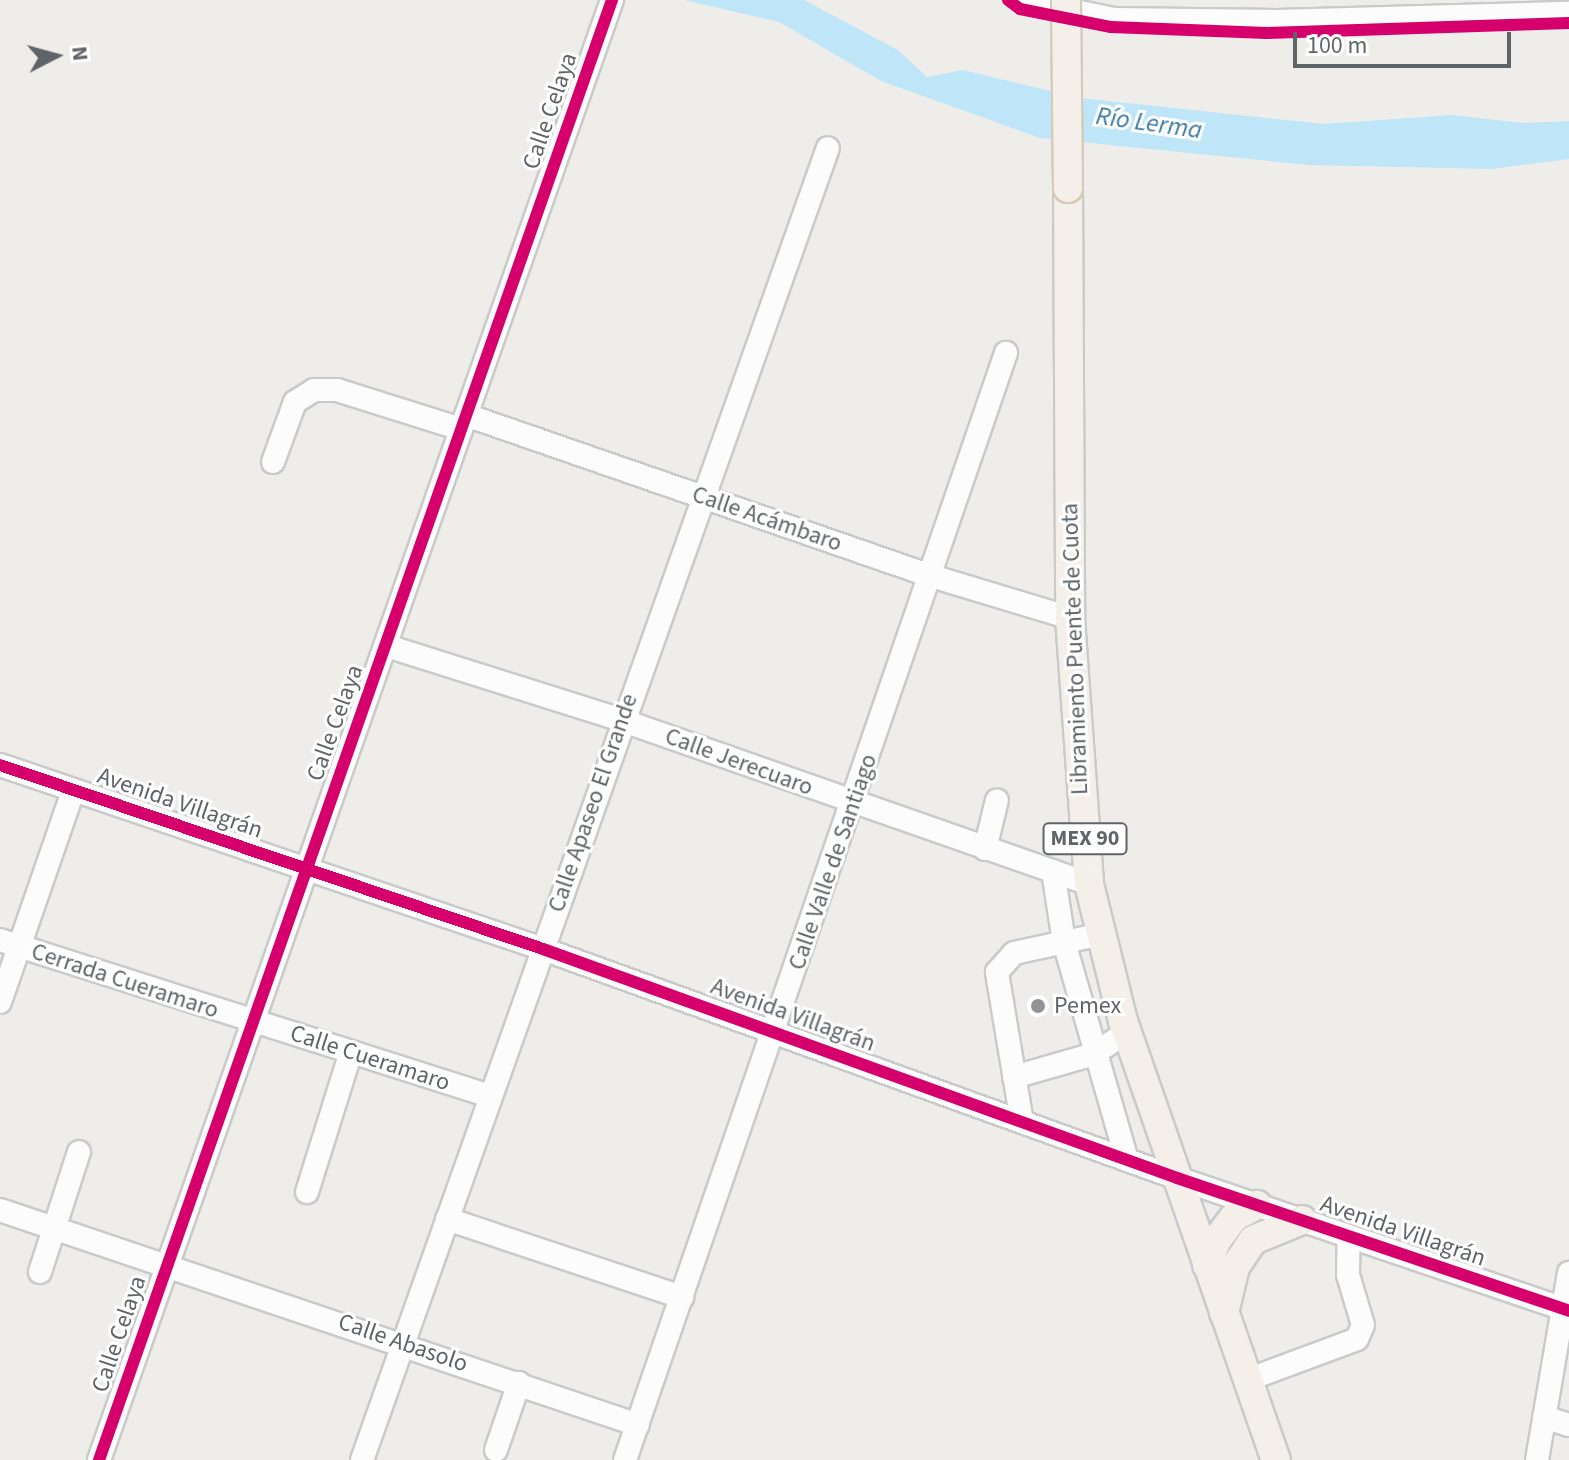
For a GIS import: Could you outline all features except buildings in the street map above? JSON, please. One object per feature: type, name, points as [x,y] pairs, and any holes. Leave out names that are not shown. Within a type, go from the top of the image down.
[{"type":"main road","name":"Libramiento Puente de Cuota","points":[[1066,0],[1070,618],[1089,884],[1127,1032],[1276,1460]]},
{"type":"main road","points":[[1207,1265],[1216,1241],[1234,1217],[1257,1205]]},
{"type":"main road","points":[[1224,1313],[1235,1267],[1253,1240],[1302,1220]]},
{"type":"street","name":"Calle Celaya","points":[[99,1460],[250,1021],[387,646],[612,0]]},
{"type":"street","points":[[1022,0],[1116,9],[1497,8],[1569,13]]},
{"type":"street","name":"Calle Apaseo El Grande","points":[[362,1460],[621,720],[828,148]]},
{"type":"street","name":"Calle Valle de Santiago","points":[[625,1460],[854,804],[1006,353]]},
{"type":"street","name":"Calle Acámbaro","points":[[273,462],[295,402],[314,390],[337,390],[463,422],[703,497],[931,576],[1070,618]]},
{"type":"street","name":"Calle Jerecuaro","points":[[387,646],[621,720],[1089,884]]},
{"type":"street","name":"Avenida Villagrán","points":[[0,765],[543,949],[1177,1178],[1566,1309]]},
{"type":"street","points":[[0,1002],[9,943],[73,791]]},
{"type":"street","points":[[985,849],[997,800]]},
{"type":"street","points":[[1053,871],[1064,942],[1127,1160]]},
{"type":"street","points":[[1022,1122],[997,972],[1014,953],[1102,934]]},
{"type":"street","name":"Cerrada Cueramaro","points":[[9,943],[250,1021]]},
{"type":"street","name":"Calle Cueramaro","points":[[250,1021],[490,1096]]},
{"type":"street","points":[[1014,1077],[1094,1054],[1127,1032]]},
{"type":"street","points":[[307,1192],[351,1052]]},
{"type":"street","points":[[40,1272],[79,1152]]},
{"type":"street","name":"Calle Abasolo","points":[[0,1210],[53,1230],[167,1262],[638,1425]]},
{"type":"street","points":[[447,1219],[682,1297]]},
{"type":"street","points":[[1247,1380],[1357,1339],[1363,1325],[1348,1275],[1349,1236]]},
{"type":"street","points":[[1537,1460],[1566,1309],[1569,1273]]},
{"type":"street","points":[[496,1450],[519,1383]]},
{"type":"street","points":[[1544,1417],[1569,1425]]},
{"type":"water","name":"Río Lerma","points":[[684,0],[804,0],[898,50],[927,77],[963,70],[1080,98],[1324,124],[1453,115],[1522,123],[1569,121],[1569,159],[1491,169],[1308,165],[1040,138],[881,81],[779,22]]},
{"type":"cycle path","points":[[99,1460],[612,0]]},
{"type":"cycle path","points":[[1008,0],[1020,9],[1111,27],[1267,33],[1569,23]]},
{"type":"cycle path","points":[[0,765],[543,949],[1177,1178],[1569,1311]]},
{"type":"place","name":"Pemex","points":[[1038,1006]]}]
